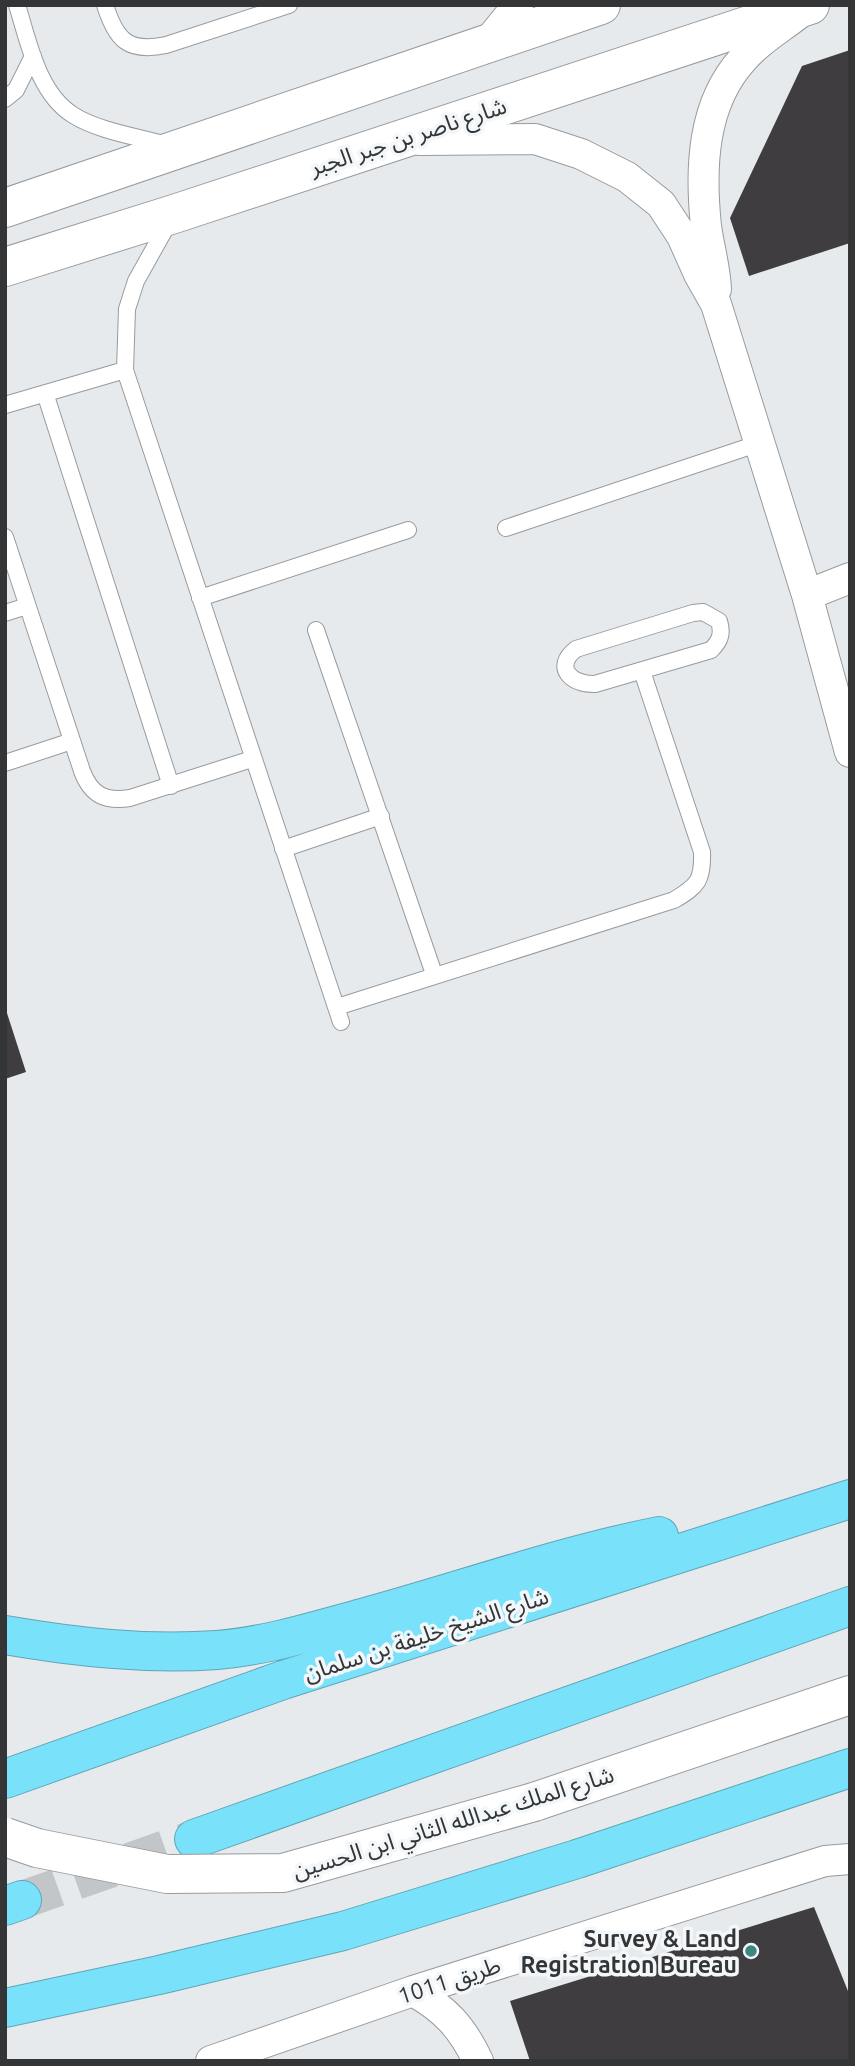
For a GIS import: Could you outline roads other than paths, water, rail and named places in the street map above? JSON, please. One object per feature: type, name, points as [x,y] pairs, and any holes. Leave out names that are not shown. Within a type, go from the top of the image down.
[{"type":"highway","name":"شارع الشيخ خليفة بن سلمان","points":[[5,1779],[284,1680],[850,1499]]},
{"type":"highway","points":[[5,1635],[70,1646],[144,1652],[219,1650],[292,1637],[657,1536],[783,1520]]},
{"type":"highway","points":[[194,1839],[850,1605]]},
{"type":"highway","points":[[5,2008],[343,1931],[577,1859],[850,1768]]},
{"type":"main road","points":[[5,208],[601,5]]},
{"type":"main road","name":"شارع ناصر بن جبر الجبر","points":[[5,267],[809,6]]},
{"type":"main road","name":"شارع الملك عبدالله الثاني ابن الحسين","points":[[5,1837],[37,1848],[167,1874],[283,1873],[534,1802],[850,1695]]},
{"type":"street","points":[[488,42],[519,5]]},
{"type":"street","points":[[716,304],[715,269],[706,228],[706,132],[720,89],[743,58],[809,6]]},
{"type":"street","points":[[394,141],[535,139],[581,154],[604,165],[626,177],[661,204],[682,236],[716,304],[807,594],[850,752]]},
{"type":"street","points":[[807,594],[850,578]]},
{"type":"street","name":"طريق 1011","points":[[211,2061],[413,1991],[825,1861],[850,1858]]},
{"type":"street","points":[[413,1991],[437,2004],[455,2022],[478,2061]]},
{"type":"lane","points":[[18,5],[33,56],[50,93],[73,115],[87,122],[181,149]]},
{"type":"lane","points":[[105,5],[115,32],[129,44],[148,49],[289,5]]},
{"type":"lane","points":[[5,99],[16,90],[33,56]]},
{"type":"lane","points":[[174,214],[136,281],[127,309],[125,370],[252,759],[339,1014],[434,974],[674,900],[692,890],[702,874],[702,852],[642,671]]},
{"type":"lane","points":[[5,405],[125,370]]},
{"type":"lane","points":[[45,393],[171,786]]},
{"type":"lane","points":[[506,528],[760,443]]},
{"type":"lane","points":[[200,598],[408,530]]},
{"type":"lane","points":[[5,537],[88,786],[99,796],[114,801],[171,786],[252,759]]},
{"type":"lane","points":[[5,613],[27,606]]},
{"type":"lane","points":[[703,612],[719,621],[722,630],[719,642],[711,650],[642,671],[584,685],[568,674],[565,665],[567,656],[576,649],[693,613],[703,612]]},
{"type":"lane","points":[[316,629],[434,974]]},
{"type":"lane","points":[[5,763],[72,741]]},
{"type":"lane","points":[[283,849],[381,816]]},
{"type":"tunnel","points":[[22,1900],[194,1839]]},
{"type":"place","name":"Survey & Land Registration Bureau","points":[[751,1951]]}]
